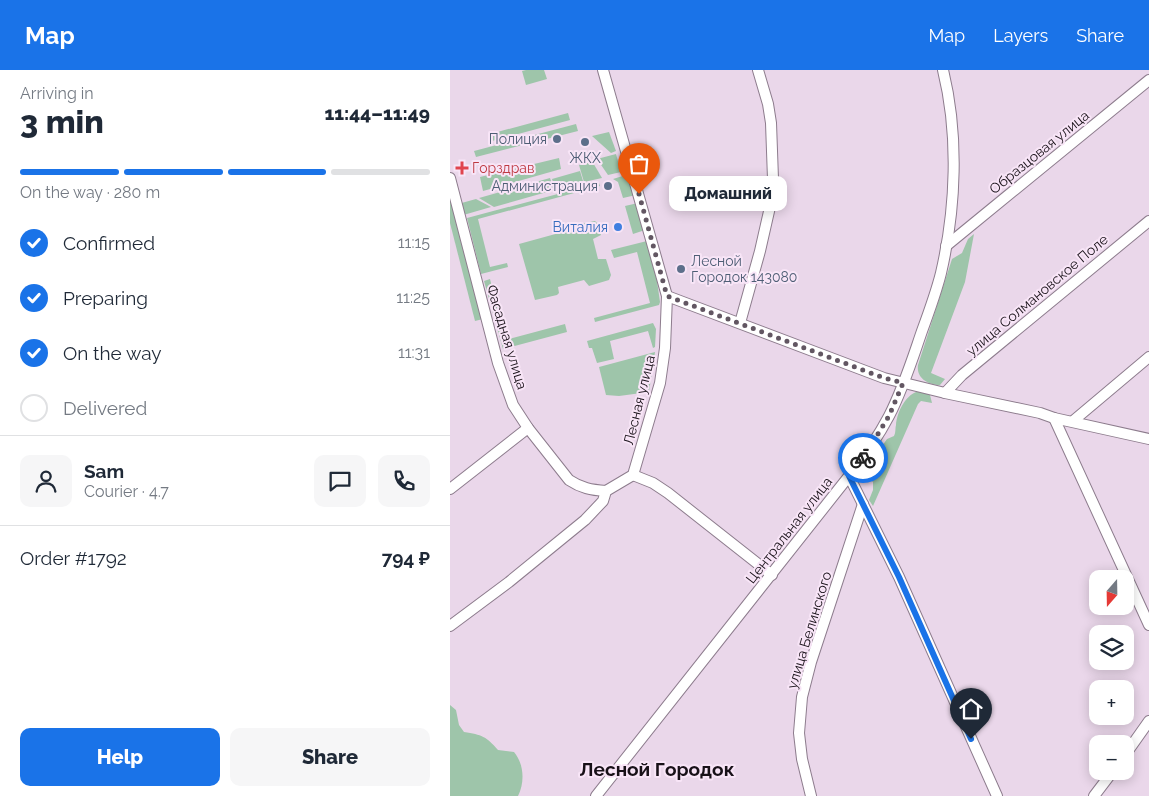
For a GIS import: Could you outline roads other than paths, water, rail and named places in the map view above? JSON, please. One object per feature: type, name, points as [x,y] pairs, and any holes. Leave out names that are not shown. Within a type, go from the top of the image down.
[{"type":"street","name":"Лесная улица","points":[[603,70],[667,296],[666,348],[660,383],[633,475]]},
{"type":"street","points":[[740,323],[770,208],[773,178],[771,123],[768,104],[758,70]]},
{"type":"street","name":"Центральная улица","points":[[596,796],[849,476],[889,416],[932,302],[946,246],[951,212],[953,163],[952,122],[943,70]]},
{"type":"street","name":"Образцовая улица","points":[[946,246],[1149,80]]},
{"type":"street","name":"Фасадная улица","points":[[450,178],[498,363],[513,405],[528,428],[569,480],[578,486],[591,490],[606,491]]},
{"type":"street","name":"улица Солмановское Поле","points":[[945,393],[962,375],[1149,221]]},
{"type":"street","points":[[667,296],[884,378],[1149,439]]},
{"type":"street","points":[[1073,421],[1149,357]]},
{"type":"street","points":[[1054,418],[1149,625]]},
{"type":"street","points":[[450,489],[528,428]]},
{"type":"street","points":[[450,626],[570,533],[603,501],[606,491],[633,475],[653,483],[668,493],[772,575]]},
{"type":"street","points":[[849,476],[899,577],[997,796]]},
{"type":"street","name":"улица Белинского","points":[[812,796],[802,759],[799,733],[802,697],[811,662],[863,504]]},
{"type":"street","points":[[1134,742],[1149,721]]},
{"type":"street","points":[[1094,796],[1107,780]]},
{"type":"place","name":"Полиция","points":[[557,139]]},
{"type":"place","name":"ЖКХ","points":[[585,142]]},
{"type":"place","name":"Горздрав","points":[[462,168]]},
{"type":"place","name":"Администрация","points":[[608,186]]},
{"type":"place","name":"Домашний","points":[[639,194]]},
{"type":"place","name":"Виталия","points":[[618,227]]},
{"type":"place","name":"Лесной Городок 143080","points":[[681,269]]},
{"type":"district","name":"Лесной Городок","points":[[657,769]]}]
